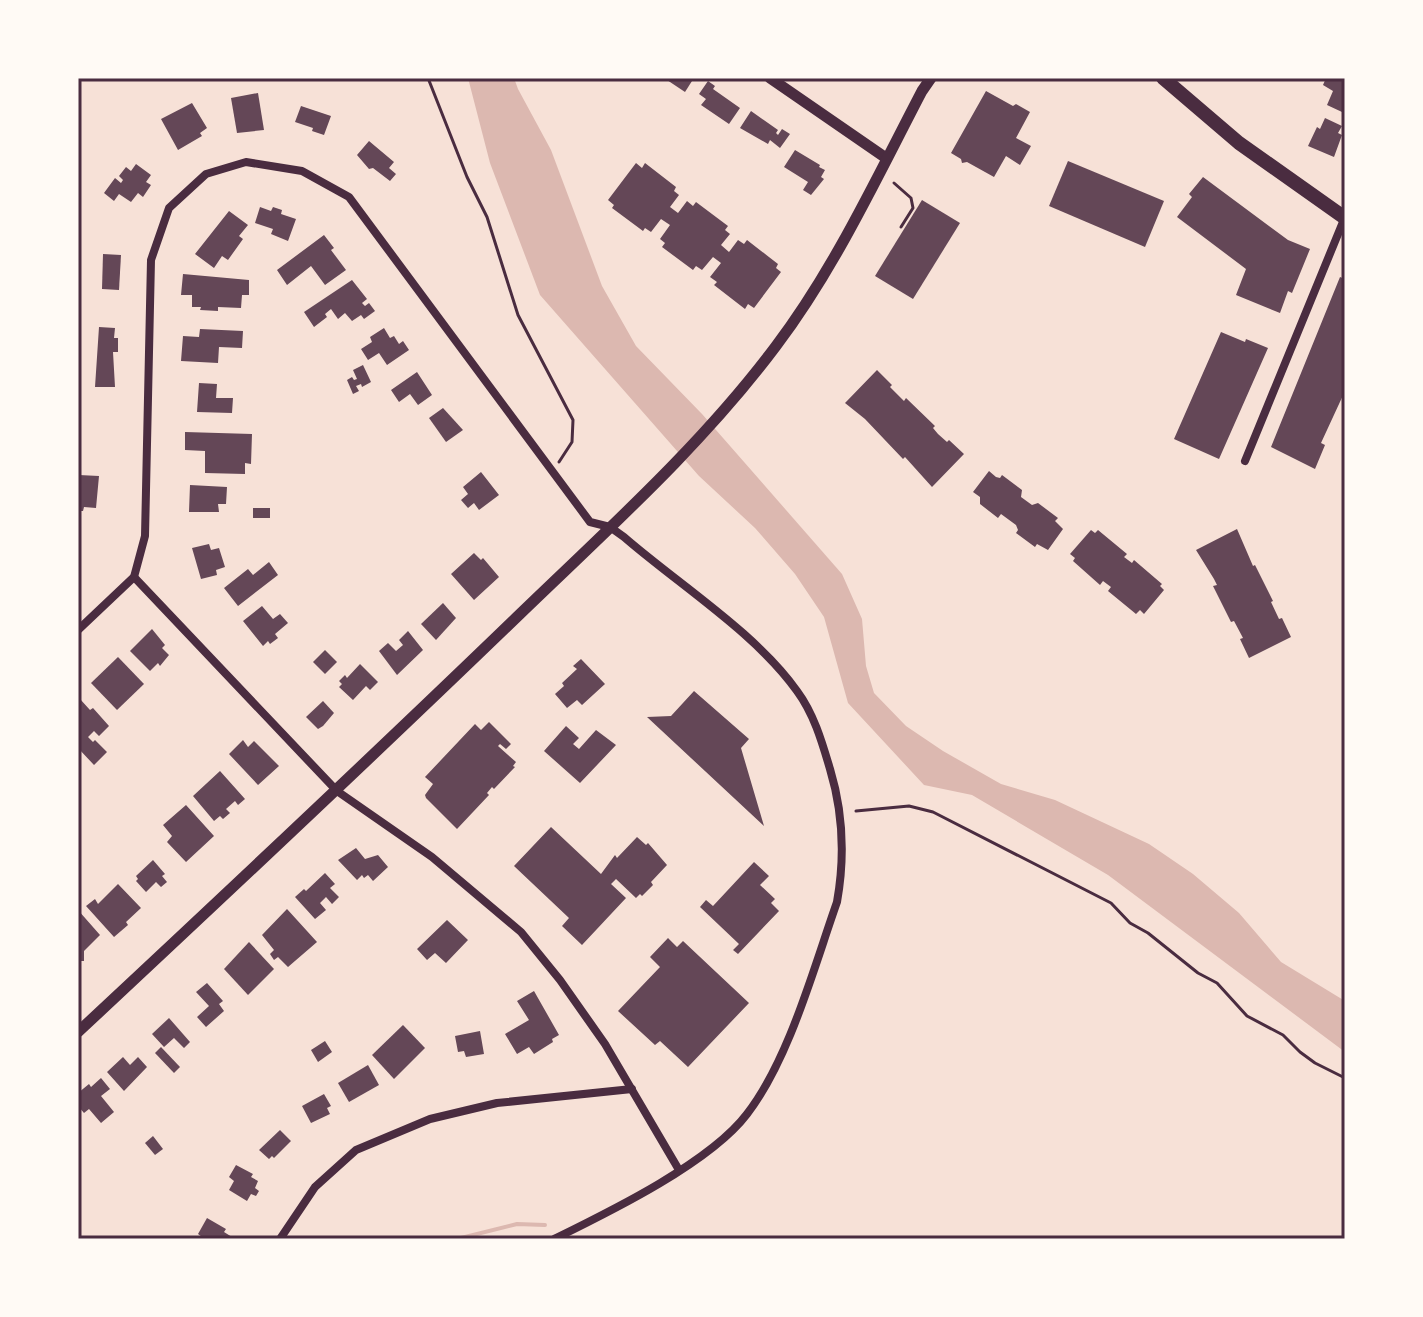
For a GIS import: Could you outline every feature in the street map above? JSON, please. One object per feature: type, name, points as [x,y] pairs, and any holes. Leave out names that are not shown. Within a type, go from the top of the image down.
[{"type":"main road","points":[[1163,78],[1249,151],[1345,218]]},
{"type":"street","points":[[770,78],[886,158]]},
{"type":"street","points":[[78,1032],[337,791],[610,527],[730,402],[776,347],[809,299],[839,250],[931,78]]},
{"type":"street","points":[[78,630],[134,577],[145,536],[151,260],[169,208],[206,174],[246,162],[302,171],[349,197],[590,522],[610,527],[766,655],[797,691],[821,737],[839,806],[841,880],[837,902],[776,1069],[747,1116],[718,1143],[679,1170],[554,1239]]},
{"type":"street","points":[[1245,461],[1345,218]]},
{"type":"street","points":[[134,577],[337,791],[432,857],[521,932],[605,1044],[679,1170]]},
{"type":"street","points":[[280,1239],[315,1187],[356,1150],[430,1119],[497,1103],[632,1089]]},
{"type":"path","points":[[428,78],[467,177],[487,217],[518,315],[573,420],[572,442],[567,454],[550,469]]},
{"type":"path","points":[[894,183],[911,198],[913,208],[901,227]]},
{"type":"path","points":[[856,811],[909,806],[933,812],[1102,898],[1198,973],[1217,983],[1247,1016],[1283,1035],[1315,1063],[1345,1078]]},
{"type":"shaded area","points":[[468,78],[514,78],[551,150],[602,286],[636,346],[702,414],[842,574],[862,619],[866,666],[874,693],[906,726],[1001,784],[1055,800],[1149,844],[1193,874],[1239,913],[1281,962],[1345,1001],[1345,1052],[1108,875],[972,795],[924,785],[848,703],[824,617],[795,574],[755,528],[699,476],[540,295],[490,163]]},
{"type":"building","points":[[664,78],[688,78],[692,81],[685,92]]},
{"type":"building","points":[[1326,78],[1345,78],[1345,107],[1342,112],[1327,105],[1333,91],[1323,85]]},
{"type":"building","points":[[708,81],[715,86],[713,89],[740,108],[729,124],[701,105],[706,99],[699,94]]},
{"type":"building","points":[[986,91],[1030,112],[1016,138],[1031,146],[1020,165],[1006,156],[994,177],[967,162],[962,163],[951,153]]},
{"type":"building","points":[[258,93],[264,130],[237,133],[231,98]]},
{"type":"building","points":[[192,103],[207,128],[200,133],[202,136],[178,150],[161,119]]},
{"type":"building","points":[[301,106],[331,116],[324,135],[295,122]]},
{"type":"building","points":[[751,111],[778,130],[778,135],[782,129],[790,134],[780,148],[770,140],[768,144],[740,128]]},
{"type":"building","points":[[1325,118],[1342,126],[1334,157],[1308,146]]},
{"type":"building","points":[[369,141],[394,162],[389,168],[396,174],[390,181],[373,168],[369,169],[357,155]]},
{"type":"building","points":[[795,150],[825,170],[821,177],[824,179],[811,195],[803,190],[808,182],[784,167]]},
{"type":"building","points":[[1068,161],[1164,201],[1145,247],[1049,206]]},
{"type":"building","points":[[636,163],[642,168],[645,163],[676,187],[674,191],[679,195],[670,207],[678,213],[687,201],[693,206],[696,202],[728,226],[725,230],[730,234],[721,245],[729,252],[738,240],[744,244],[747,240],[778,264],[776,268],[781,272],[754,308],[748,304],[745,309],[714,285],[717,282],[710,277],[721,263],[713,257],[702,270],[696,266],[693,270],[662,247],[665,243],[660,239],[670,225],[661,219],[651,232],[645,228],[643,231],[612,208],[614,205],[608,200]]},
{"type":"building","points":[[136,164],[151,175],[146,182],[151,185],[143,197],[138,193],[131,202],[119,194],[114,201],[104,193],[115,178],[121,183],[123,180],[119,176],[126,167],[131,171]]},
{"type":"building","points":[[1203,177],[1288,240],[1310,249],[1280,313],[1236,295],[1246,269],[1177,217],[1192,197],[1189,194]]},
{"type":"building","points":[[922,200],[960,223],[913,299],[875,276]]},
{"type":"building","points":[[260,207],[271,211],[273,207],[282,210],[281,214],[296,219],[288,241],[271,234],[273,229],[255,223]]},
{"type":"building","points":[[229,211],[248,225],[239,236],[243,239],[228,260],[222,256],[214,268],[195,254]]},
{"type":"building","points":[[324,235],[346,270],[325,285],[311,266],[287,285],[277,270]]},
{"type":"building","points":[[103,254],[121,255],[119,290],[102,289]]},
{"type":"building","points":[[183,274],[249,280],[249,295],[242,295],[241,308],[200,310],[201,307],[192,307],[192,295],[181,295]]},
{"type":"building","points":[[1340,277],[1345,279],[1345,391],[1321,443],[1325,445],[1315,469],[1271,447]]},
{"type":"building","points":[[352,280],[367,299],[362,303],[365,306],[369,303],[375,311],[364,319],[361,315],[352,321],[345,313],[338,319],[331,309],[325,314],[327,317],[314,327],[304,312]]},
{"type":"building","points":[[99,327],[115,328],[114,338],[118,338],[118,352],[113,352],[115,387],[95,387]]},
{"type":"building","points":[[384,328],[390,338],[394,336],[399,344],[403,341],[409,350],[387,365],[379,353],[368,360],[361,349],[372,342],[370,337]]},
{"type":"building","points":[[200,329],[243,331],[242,348],[219,347],[218,363],[181,361],[183,336],[199,337]]},
{"type":"building","points":[[1221,332],[1268,348],[1219,459],[1174,439]]},
{"type":"building","points":[[363,365],[371,382],[362,387],[361,384],[356,386],[359,391],[353,394],[347,380],[352,377],[357,379],[353,370]]},
{"type":"building","points":[[877,370],[904,401],[906,398],[935,426],[933,428],[938,434],[964,454],[932,487],[905,457],[903,459],[845,403]]},
{"type":"building","points":[[417,372],[432,395],[418,405],[410,394],[399,402],[391,390]]},
{"type":"building","points":[[199,383],[217,384],[216,398],[233,398],[232,413],[197,412]]},
{"type":"building","points":[[443,408],[463,430],[446,442],[429,418]]},
{"type":"building","points":[[185,432],[252,434],[251,464],[245,463],[245,474],[205,473],[205,451],[185,450]]},
{"type":"building","points":[[989,471],[996,477],[1002,475],[1022,490],[1021,497],[1032,505],[1038,503],[1058,518],[1055,521],[1063,529],[1048,550],[1037,544],[1035,547],[1016,533],[1016,525],[1001,514],[998,518],[980,504],[980,497],[973,492]]},
{"type":"building","points":[[481,472],[499,495],[479,510],[474,503],[468,508],[461,500],[468,494],[463,487]]},
{"type":"building","points":[[79,475],[99,476],[96,508],[84,507],[83,511],[78,511]]},
{"type":"building","points":[[190,485],[227,487],[226,504],[218,504],[219,512],[189,512]]},
{"type":"building","points":[[253,508],[270,508],[270,518],[253,518]]},
{"type":"building","points":[[1237,529],[1279,619],[1282,618],[1291,637],[1249,658],[1240,639],[1243,638],[1213,586],[1217,585],[1196,550]]},
{"type":"building","points":[[1091,530],[1095,533],[1098,530],[1127,554],[1124,557],[1132,563],[1134,560],[1162,584],[1160,586],[1164,590],[1144,614],[1140,610],[1136,614],[1108,591],[1111,587],[1103,581],[1100,585],[1073,561],[1075,558],[1070,554]]},
{"type":"building","points":[[209,544],[211,550],[219,548],[225,567],[216,570],[217,575],[201,579],[192,548]]},
{"type":"building","points":[[474,553],[481,560],[483,558],[499,577],[474,600],[451,574]]},
{"type":"building","points":[[269,562],[278,575],[238,606],[224,588],[248,569],[253,575]]},
{"type":"building","points":[[443,603],[456,618],[436,640],[421,624]]},
{"type":"building","points":[[262,606],[273,619],[280,614],[288,623],[275,634],[278,638],[263,646],[243,621]]},
{"type":"building","points":[[152,629],[169,655],[160,666],[158,663],[150,671],[130,651]]},
{"type":"building","points":[[408,631],[423,650],[397,675],[379,651],[388,643],[396,651],[403,645],[399,640]]},
{"type":"building","points":[[325,650],[337,662],[325,674],[313,662]]},
{"type":"building","points":[[118,657],[144,684],[117,710],[91,683]]},
{"type":"building","points":[[581,659],[605,684],[582,705],[577,700],[567,708],[555,694],[577,669],[573,666]]},
{"type":"building","points":[[360,664],[378,682],[370,690],[366,686],[353,700],[339,687],[342,684],[339,681],[345,675],[347,678]]},
{"type":"building","points":[[694,691],[749,739],[741,748],[764,826],[647,717],[671,716]]},
{"type":"building","points":[[80,699],[109,726],[99,736],[94,731],[88,737],[107,752],[94,765],[78,748]]},
{"type":"building","points":[[323,701],[334,713],[318,729],[306,717]]},
{"type":"building","points":[[489,722],[511,744],[506,749],[500,744],[498,746],[516,762],[515,767],[494,789],[492,787],[487,793],[489,795],[457,829],[426,798],[433,784],[425,777],[475,724],[481,730]]},
{"type":"building","points":[[566,726],[579,738],[573,744],[579,749],[596,730],[616,745],[580,783],[544,751]]},
{"type":"building","points":[[243,740],[248,747],[254,741],[279,766],[258,785],[229,754]]},
{"type":"building","points":[[220,771],[245,799],[238,805],[235,801],[226,809],[230,813],[214,821],[193,796]]},
{"type":"building","points":[[186,805],[214,836],[186,862],[167,842],[172,836],[163,825]]},
{"type":"building","points":[[551,827],[601,874],[615,855],[617,858],[637,837],[646,845],[648,843],[667,865],[651,882],[653,885],[636,898],[616,879],[611,884],[626,898],[582,945],[562,926],[569,918],[514,866]]},
{"type":"building","points":[[356,848],[365,859],[378,855],[388,867],[373,881],[368,875],[364,878],[362,875],[357,880],[338,860]]},
{"type":"building","points":[[153,860],[165,874],[162,876],[167,882],[161,887],[156,882],[146,892],[136,881],[136,876]]},
{"type":"building","points":[[754,862],[769,876],[760,885],[775,899],[771,903],[779,911],[738,954],[733,950],[739,944],[700,907],[706,900],[713,906]]},
{"type":"building","points":[[325,873],[335,884],[330,888],[339,897],[332,904],[326,897],[320,903],[326,910],[315,919],[295,897]]},
{"type":"building","points":[[118,884],[141,908],[114,937],[86,906],[95,899],[98,904]]},
{"type":"building","points":[[287,909],[317,942],[288,967],[278,957],[274,960],[270,954],[274,950],[262,935]]},
{"type":"building","points":[[78,910],[100,935],[84,951],[84,961],[78,961]]},
{"type":"building","points":[[447,920],[468,940],[446,963],[435,953],[427,960],[417,949]]},
{"type":"building","points":[[668,938],[677,947],[683,941],[749,1003],[688,1067],[660,1041],[655,1045],[618,1011],[660,967],[650,957]]},
{"type":"building","points":[[249,942],[274,969],[248,995],[224,969]]},
{"type":"building","points":[[207,983],[223,1001],[219,1004],[224,1011],[206,1027],[197,1017],[209,1006],[196,992]]},
{"type":"building","points":[[534,991],[559,1035],[534,1054],[529,1047],[517,1054],[505,1034],[529,1020],[517,1001]]},
{"type":"building","points":[[169,1018],[190,1042],[184,1048],[174,1038],[164,1047],[152,1034]]},
{"type":"building","points":[[403,1025],[425,1048],[394,1079],[372,1055]]},
{"type":"building","points":[[480,1031],[484,1054],[466,1057],[464,1051],[458,1052],[455,1036]]},
{"type":"building","points":[[325,1041],[332,1052],[318,1062],[311,1050]]},
{"type":"building","points":[[161,1047],[180,1067],[174,1073],[155,1053]]},
{"type":"building","points":[[123,1057],[130,1065],[138,1057],[147,1067],[124,1091],[107,1072]]},
{"type":"building","points":[[368,1065],[379,1085],[349,1102],[338,1083]]},
{"type":"building","points":[[101,1078],[110,1089],[101,1096],[114,1112],[101,1123],[89,1109],[84,1113],[78,1106],[78,1093]]},
{"type":"building","points":[[324,1094],[331,1106],[327,1108],[330,1114],[311,1123],[302,1106]]},
{"type":"building","points":[[280,1130],[291,1141],[269,1159],[259,1150]]},
{"type":"building","points":[[153,1136],[163,1149],[155,1155],[145,1143]]},
{"type":"building","points":[[236,1165],[253,1174],[251,1177],[258,1181],[255,1188],[259,1191],[256,1196],[251,1194],[247,1201],[229,1190],[234,1181],[229,1177]]},
{"type":"building","points":[[207,1218],[226,1229],[224,1232],[232,1237],[205,1239],[198,1234]]},
{"type":"waterway","points":[[457,1239],[517,1224],[545,1225]]}]
